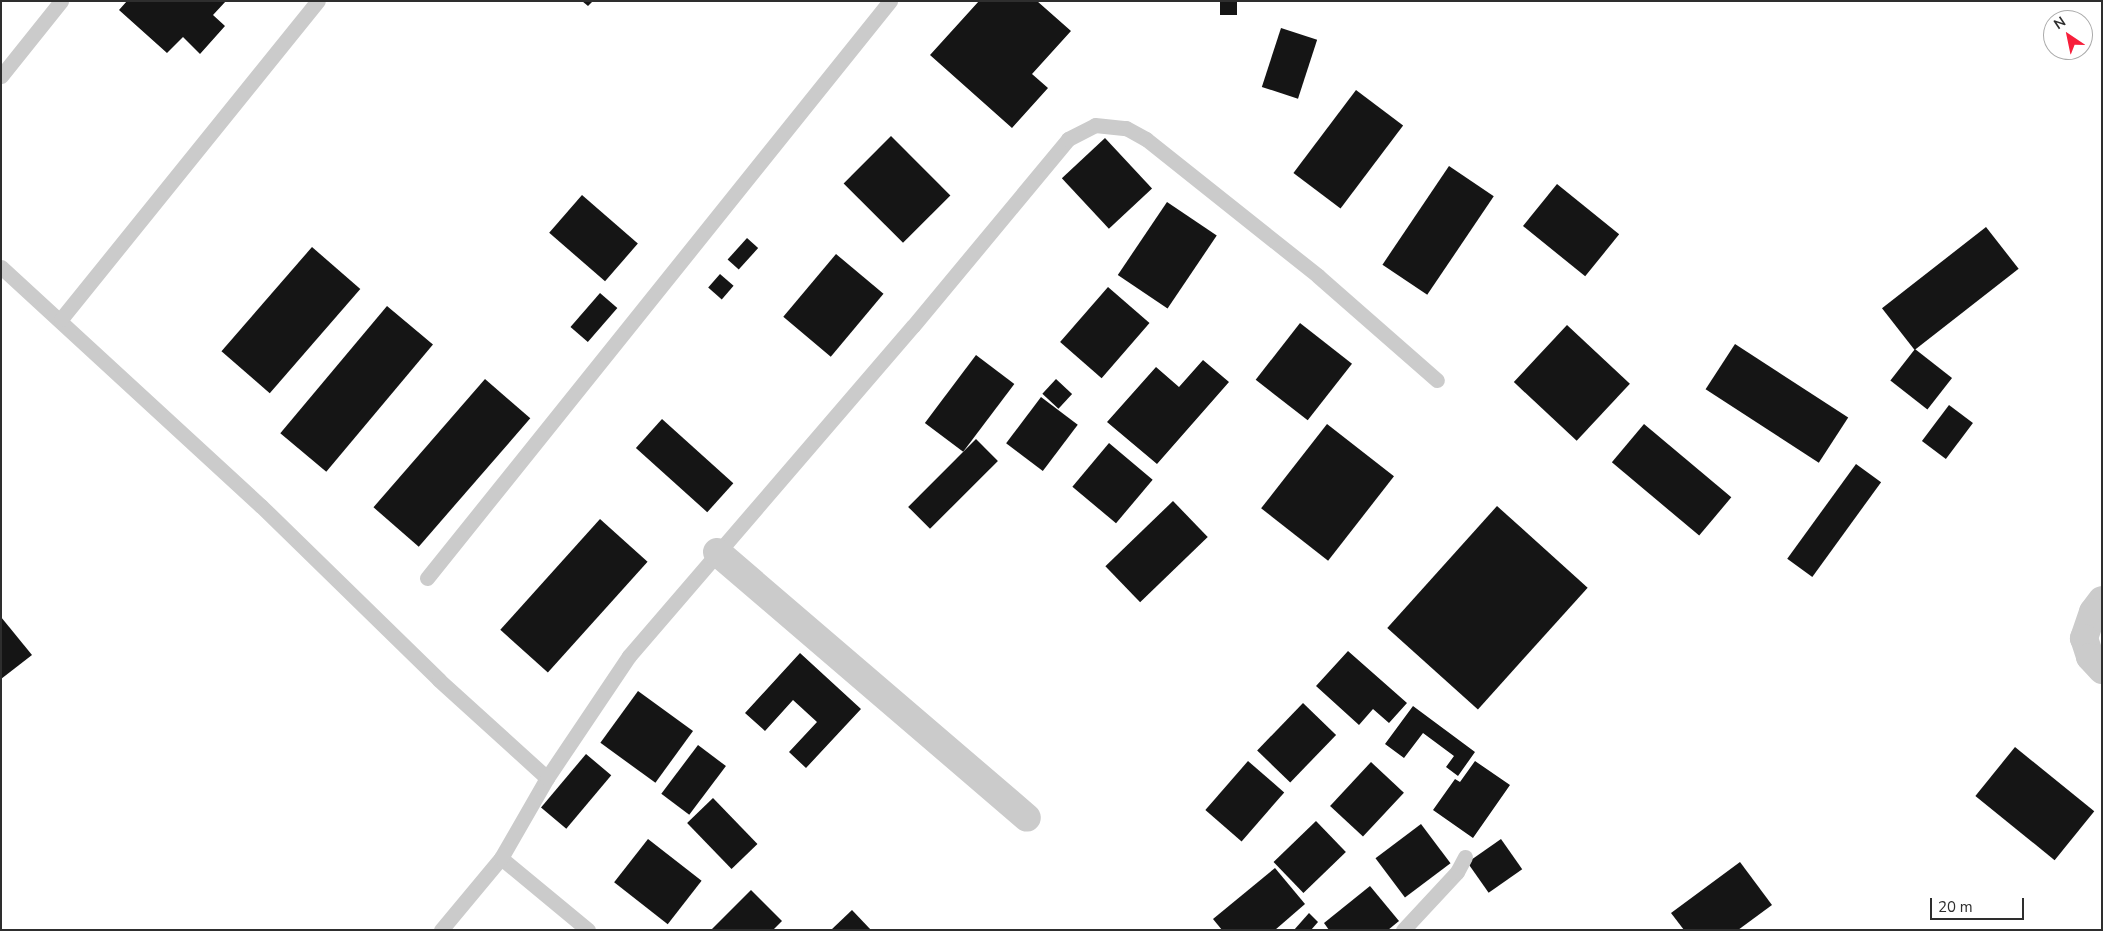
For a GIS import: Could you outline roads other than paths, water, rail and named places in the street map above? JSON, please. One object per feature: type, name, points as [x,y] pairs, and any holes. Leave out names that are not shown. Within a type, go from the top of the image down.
[{"type":"street","points":[[717,552],[1027,818]]},
{"type":"street","points":[[2102,600],[2093,612],[2084,638],[2090,657],[2102,670]]},
{"type":"lane","points":[[1,76],[61,1]]},
{"type":"lane","points":[[61,319],[318,1]]},
{"type":"lane","points":[[427,578],[890,1]]},
{"type":"lane","points":[[441,930],[501,858],[547,778],[630,656],[717,552],[914,326],[1056,150],[1068,139],[1095,125],[1126,128],[1146,139],[1318,276],[1437,380]]},
{"type":"lane","points":[[1,267],[61,319],[547,778]]},
{"type":"lane","points":[[1403,930],[1457,872],[1465,857]]},
{"type":"lane","points":[[501,858],[588,930]]}]
